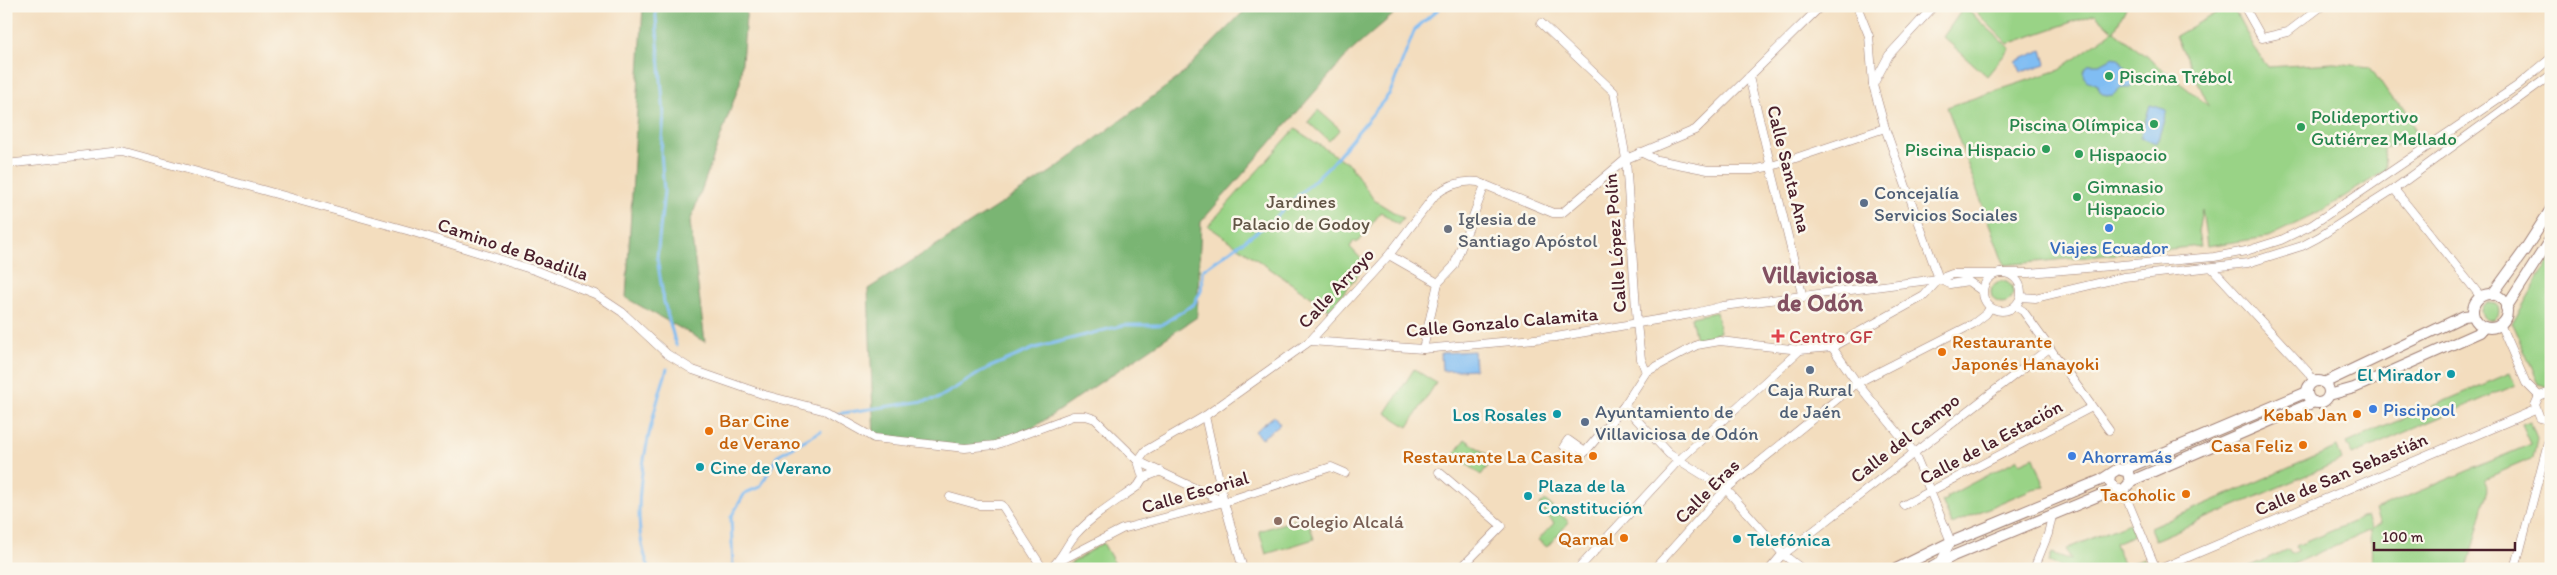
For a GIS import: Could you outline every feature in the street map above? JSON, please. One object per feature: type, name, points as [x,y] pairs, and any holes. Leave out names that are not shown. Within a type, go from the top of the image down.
[{"type":"street","points":[[1626,159],[1695,130],[1821,6]]},
{"type":"street","points":[[1857,6],[1869,36],[1873,85],[1885,128],[1939,279],[1950,284],[1968,281],[1982,291]]},
{"type":"street","points":[[1873,85],[1888,54],[1934,6]]},
{"type":"street","points":[[2244,6],[2262,38],[2288,32],[2322,6]]},
{"type":"street","name":"Calle López Polín","points":[[1541,22],[1614,92],[1626,159],[1637,324],[1641,358],[1646,372]]},
{"type":"street","points":[[1585,452],[1624,406],[1646,372],[1697,346],[1720,341],[1800,350],[1832,348],[1924,296],[1939,279],[1952,274],[2029,273],[2214,257],[2246,251],[2281,240],[2312,225],[2517,86],[2551,58]]},
{"type":"street","points":[[2021,297],[2035,298],[2124,277],[2248,263],[2302,246],[2394,189],[2551,75]]},
{"type":"street","name":"Calle Santa Ana","points":[[1749,77],[1804,298]]},
{"type":"street","points":[[1640,152],[1657,160],[1708,170],[1752,170],[1772,166],[1885,128]]},
{"type":"street","name":"Camino de Boadilla","points":[[6,164],[122,151],[410,231],[536,271],[595,294],[622,312],[667,354],[693,370],[765,395],[826,411],[874,438],[965,448],[995,445],[1073,416],[1086,416],[1095,419],[1138,461]]},
{"type":"street","name":"Calle Arroyo","points":[[1138,461],[1145,451],[1205,416],[1310,341],[1389,255],[1436,195],[1445,188],[1468,181],[1485,185],[1553,213],[1562,213],[1626,159]]},
{"type":"street","points":[[1423,350],[1438,283],[1454,266],[1485,185]]},
{"type":"street","points":[[2394,189],[2481,297]]},
{"type":"street","points":[[2492,295],[2551,209]]},
{"type":"street","points":[[2506,308],[2551,238]]},
{"type":"street","points":[[1389,255],[1438,283]]},
{"type":"street","points":[[2123,264],[2124,277]]},
{"type":"street","points":[[2212,268],[2308,372],[2319,383],[2328,388],[2329,395]]},
{"type":"street","points":[[1997,274],[2012,275],[2017,279],[2020,285],[2021,297],[2015,306],[2000,312],[1988,311],[1982,291],[1986,281],[1997,274]]},
{"type":"street","name":"Calle Gonzalo Calamita","points":[[1310,341],[1423,350],[1537,339],[1637,324],[1722,306],[1804,298],[1939,279]]},
{"type":"street","points":[[2492,295],[2501,299],[2506,308],[2506,317],[2500,324],[2490,328],[2479,324],[2473,315],[2474,305],[2481,297],[2492,295]]},
{"type":"street","points":[[2015,306],[2023,311],[2048,349],[2109,430]]},
{"type":"street","name":"Calle Eras","points":[[1654,569],[1726,489],[1856,383],[1973,324],[1988,311]]},
{"type":"street","points":[[2125,470],[2307,392],[2319,383],[2464,316],[2473,315]]},
{"type":"street","points":[[2500,324],[2526,383],[2538,396]]},
{"type":"street","points":[[1936,567],[2119,489],[2131,481],[2314,402],[2322,403],[2329,395],[2354,388],[2480,332],[2484,327]]},
{"type":"street","points":[[1832,348],[1856,383],[1914,452],[1951,542]]},
{"type":"street","name":"Calle del Campo","points":[[1770,569],[1784,555],[1914,452],[2048,349]]},
{"type":"street","points":[[1578,569],[1678,461],[1800,350]]},
{"type":"street","points":[[2307,392],[2314,402]]},
{"type":"street","points":[[2538,396],[2551,392]]},
{"type":"street","points":[[2538,396],[2535,410],[2540,418],[2551,421]]},
{"type":"street","points":[[1624,406],[1668,454],[1726,489],[1784,555],[1802,569]]},
{"type":"street","name":"Calle de la Estación","points":[[1904,505],[2092,407]]},
{"type":"street","name":"Calle de San Sebastián","points":[[2160,569],[2535,410]]},
{"type":"street","points":[[1205,416],[1224,502],[1243,569]]},
{"type":"street","points":[[2515,569],[2551,431]]},
{"type":"street","points":[[1138,461],[1161,470],[1224,502]]},
{"type":"street","points":[[1138,461],[1143,478]]},
{"type":"street","name":"Calle Escorial","points":[[1058,562],[1122,529],[1224,502],[1331,467],[1345,473]]},
{"type":"street","points":[[1896,569],[1951,542],[2110,476],[2118,468],[2125,470],[2131,476],[2131,481]]},
{"type":"street","points":[[1050,569],[1058,562],[1074,536],[1086,524],[1138,486],[1143,478],[1161,470]]},
{"type":"street","points":[[1439,472],[1502,526],[1466,567]]},
{"type":"street","points":[[2110,476],[2111,485],[2119,489],[2156,569]]},
{"type":"street","points":[[950,497],[979,505],[1002,505],[1044,569]]},
{"type":"street","points":[[2034,569],[2048,534],[2052,516]]},
{"type":"street","points":[[1936,567],[1951,542]]},
{"type":"green space","points":[[643,6],[747,6],[740,83],[690,222],[705,342],[626,298]]},
{"type":"green space","points":[[1249,6],[1403,6],[1349,53],[1201,222],[1197,317],[1021,436],[965,448],[874,438],[868,289],[1052,171],[1178,78]]},
{"type":"green space","points":[[1970,6],[2127,6],[2114,31],[2209,106],[2176,36],[2228,6],[2232,6],[2258,54],[2268,67],[2334,63],[2370,67],[2391,98],[2405,108],[2419,139],[2384,148],[2385,171],[2318,213],[2268,237],[2207,246],[2202,209],[2198,233],[2201,246],[2004,265],[1947,107],[2059,70],[2113,31],[2095,14],[2008,44]]},
{"type":"green space","points":[[1964,7],[2010,48],[1987,76],[1943,37]]},
{"type":"green space","points":[[1318,110],[1340,129],[1329,141],[1308,122]]},
{"type":"green space","name":"Jardines Palacio de Godoy","points":[[1295,129],[1350,165],[1374,200],[1403,218],[1398,225],[1381,212],[1357,243],[1354,241],[1350,247],[1366,264],[1330,310],[1208,226]]},
{"type":"green space","points":[[2551,257],[2551,387],[2539,384],[2512,324]]},
{"type":"green space","points":[[2002,281],[2010,284],[2013,292],[2010,300],[2002,303],[1994,300],[1991,292],[1994,284]]},
{"type":"green space","points":[[2486,302],[2494,302],[2499,307],[2497,318],[2486,320],[2481,315],[2481,307]]},
{"type":"green space","points":[[1716,312],[1720,332],[1696,340],[1691,317]]},
{"type":"green space","points":[[1414,369],[1436,383],[1408,427],[1386,413]]},
{"type":"green space","points":[[2510,373],[2515,385],[2352,455],[2346,443]]},
{"type":"green space","points":[[2530,421],[2537,438],[2533,458],[2484,479],[2488,489],[2467,569],[2372,569],[2371,530],[2282,569],[2244,569],[2288,549],[2291,554],[2298,551],[2296,546],[2367,516],[2372,529],[2380,523],[2375,510],[2531,444],[2522,424]]},
{"type":"green space","points":[[1465,439],[1493,459],[1481,475],[1454,454]]},
{"type":"green space","points":[[2337,447],[2342,460],[2155,540],[2150,528]]},
{"type":"green space","points":[[2034,457],[2045,487],[2032,489],[1952,524],[1942,501],[1947,499],[1946,497],[2018,459],[2020,463]]},
{"type":"green space","points":[[1545,500],[1569,522],[1547,547],[1538,540],[1554,523],[1539,506]]},
{"type":"green space","points":[[1307,516],[1314,539],[1266,554],[1259,531]]},
{"type":"green space","points":[[2129,523],[2134,535],[2115,543],[2124,566],[2144,558],[2147,569],[2066,569],[2049,562],[2052,553],[2071,560],[2066,549]]},
{"type":"green space","points":[[1103,543],[1118,569],[1062,569]]},
{"type":"water","points":[[2042,50],[2046,64],[2021,72],[2016,61]]},
{"type":"water","name":"Piscina Trébol","points":[[2113,57],[2120,60],[2125,69],[2132,71],[2137,80],[2131,88],[2120,88],[2113,95],[2106,96],[2101,93],[2097,85],[2086,80],[2083,71],[2089,64],[2100,64]]},
{"type":"water","name":"Piscina Olímpica","points":[[2150,105],[2167,110],[2157,143],[2140,138]]},
{"type":"water","points":[[1474,351],[1475,369],[1442,371],[1441,353]]},
{"type":"water","points":[[1274,416],[1280,424],[1261,439],[1255,431]]},
{"type":"waterway","points":[[655,6],[664,115],[661,151],[664,191],[657,258],[664,302],[676,345]]},
{"type":"waterway","points":[[836,414],[937,399],[988,368],[1035,348],[1124,325],[1161,325],[1194,304],[1201,291],[1203,270],[1272,221],[1331,164],[1390,93],[1415,29],[1442,6]]},
{"type":"waterway","points":[[650,569],[643,547],[639,523],[639,496],[647,442],[667,369]]},
{"type":"waterway","points":[[733,569],[731,517],[745,493],[760,487],[778,455],[821,431]]},
{"type":"place","name":"Piscina Trébol","points":[[2109,76]]},
{"type":"place","name":"Piscina Olímpica","points":[[2154,124]]},
{"type":"place","name":"Polideportivo Gutiérrez Mellado","points":[[2301,127]]},
{"type":"place","name":"Piscina Hispacio","points":[[2046,149]]},
{"type":"place","name":"Hispaocio","points":[[2079,154]]},
{"type":"place","name":"Gimnasio Hispaocio","points":[[2077,197]]},
{"type":"place","name":"Concejalía Servicios Sociales","points":[[1864,203]]},
{"type":"place","name":"Viajes Ecuador","points":[[2109,228]]},
{"type":"place","name":"Iglesia de Santiago Apóstol","points":[[1448,229]]},
{"type":"place","name":"Centro GF","points":[[1778,336]]},
{"type":"place","name":"Restaurante Japonés Hanayoki","points":[[1942,352]]},
{"type":"place","name":"Caja Rural de Jaén","points":[[1810,370]]},
{"type":"place","name":"El Mirador","points":[[2451,374]]},
{"type":"place","name":"Piscipool","points":[[2373,409]]},
{"type":"place","name":"Los Rosales","points":[[1557,414]]},
{"type":"place","name":"Kebab Jan","points":[[2357,414]]},
{"type":"place","name":"Ayuntamiento de Villaviciosa de Odón","points":[[1585,422]]},
{"type":"place","name":"Bar Cine de Verano","points":[[709,431]]},
{"type":"place","name":"Casa Feliz","points":[[2303,445]]},
{"type":"place","name":"Restaurante La Casita","points":[[1593,456]]},
{"type":"place","name":"Ahorramás","points":[[2072,456]]},
{"type":"place","name":"Cine de Verano","points":[[700,467]]},
{"type":"place","name":"Tacoholic","points":[[2186,494]]},
{"type":"place","name":"Plaza de la Constitución","points":[[1528,496]]},
{"type":"place","name":"Colegio Alcalá","points":[[1278,521]]},
{"type":"place","name":"Qarnal","points":[[1624,538]]},
{"type":"place","name":"Telefónica","points":[[1737,539]]},
{"type":"district","name":"Villaviciosa de Odón","points":[[1820,288]]}]
